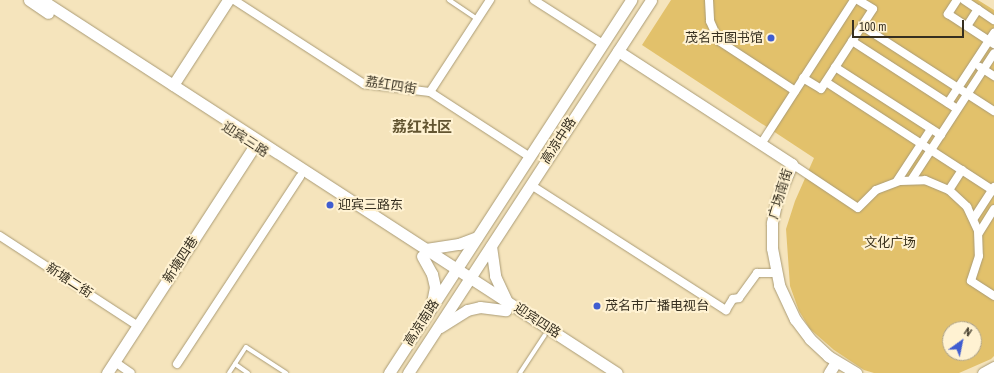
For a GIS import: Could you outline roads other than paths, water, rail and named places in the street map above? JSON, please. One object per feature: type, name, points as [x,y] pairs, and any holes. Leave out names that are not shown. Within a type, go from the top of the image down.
[{"type":"main road","name":"迎宾三路","points":[[29,0],[254,147],[424,253]]},
{"type":"main road","name":"迎宾三路","points":[[42,0],[173,85],[461,277]]},
{"type":"main road","points":[[173,85],[228,0]]},
{"type":"main road","name":"高凉中路","points":[[461,277],[478,237],[631,0]]},
{"type":"main road","name":"高凉中路","points":[[461,277],[491,246],[651,0]]},
{"type":"main road","name":"广场南街","points":[[618,51],[792,164],[781,187],[774,211],[771,236],[775,273],[783,297],[795,319],[810,339],[839,367],[856,373]]},
{"type":"main road","name":"新塘四巷","points":[[107,373],[254,147]]},
{"type":"main road","points":[[505,194],[519,203]]},
{"type":"main road","points":[[425,318],[435,294],[432,274],[424,253],[459,244],[478,237]]},
{"type":"main road","points":[[438,328],[468,310],[507,306],[495,276],[491,246]]},
{"type":"main road","name":"迎宾四路","points":[[461,277],[610,372]]},
{"type":"main road","name":"高凉南路","points":[[389,373],[425,318],[461,277]]},
{"type":"main road","name":"高凉南路","points":[[409,372],[438,328],[461,277]]},
{"type":"main road","name":"迎宾四路","points":[[507,306],[545,335],[610,372]]},
{"type":"main road","points":[[396,362],[409,372]]},
{"type":"main road","points":[[829,373],[839,367]]},
{"type":"main road","points":[[983,373],[994,367]]},
{"type":"street","name":"荔红四街","points":[[234,0],[364,84],[430,92],[530,157]]},
{"type":"street","points":[[430,92],[490,0]]},
{"type":"street","points":[[534,0],[603,44]]},
{"type":"street","points":[[709,0],[710,21],[719,41],[795,91]]},
{"type":"street","points":[[761,144],[854,0]]},
{"type":"street","points":[[803,78],[821,89],[826,82],[873,9],[858,0]]},
{"type":"street","points":[[957,0],[948,14],[991,42]]},
{"type":"street","points":[[964,0],[994,20]]},
{"type":"street","points":[[967,26],[978,9]]},
{"type":"street","points":[[862,26],[994,112]]},
{"type":"street","points":[[948,104],[974,64],[991,42],[994,33]]},
{"type":"street","points":[[852,41],[957,110]]},
{"type":"street","points":[[912,179],[994,53]]},
{"type":"street","points":[[974,64],[994,76]]},
{"type":"street","points":[[836,67],[941,135]]},
{"type":"street","points":[[826,82],[993,189],[974,218]]},
{"type":"street","points":[[897,181],[931,129]]},
{"type":"street","points":[[792,164],[858,208],[876,190],[897,181],[912,179],[933,182],[949,190],[962,201],[974,218],[979,233],[980,256],[971,281],[994,296]]},
{"type":"street","points":[[949,190],[962,170]]},
{"type":"street","points":[[177,364],[300,176]]},
{"type":"street","points":[[531,185],[726,310],[733,299],[739,298],[757,273],[775,273]]},
{"type":"street","points":[[979,233],[994,209]]},
{"type":"street","name":"新塘二街","points":[[0,236],[138,326]]},
{"type":"street","points":[[114,362],[131,373]]},
{"type":"lane","points":[[449,0],[478,19]]},
{"type":"lane","points":[[520,373],[545,335]]},
{"type":"lane","points":[[229,373],[246,347],[286,373]]},
{"type":"lane","points":[[234,364],[248,373]]},
{"type":"place","name":"茂名市图书馆","points":[[771,38]]},
{"type":"place","name":"迎宾三路东","points":[[330,205]]},
{"type":"place","name":"茂名市广播电视台","points":[[597,306]]},
{"type":"district","name":"荔红社区","points":[[422,127]]},
{"type":"park label","name":"文化广场","points":[[890,243]]}]
